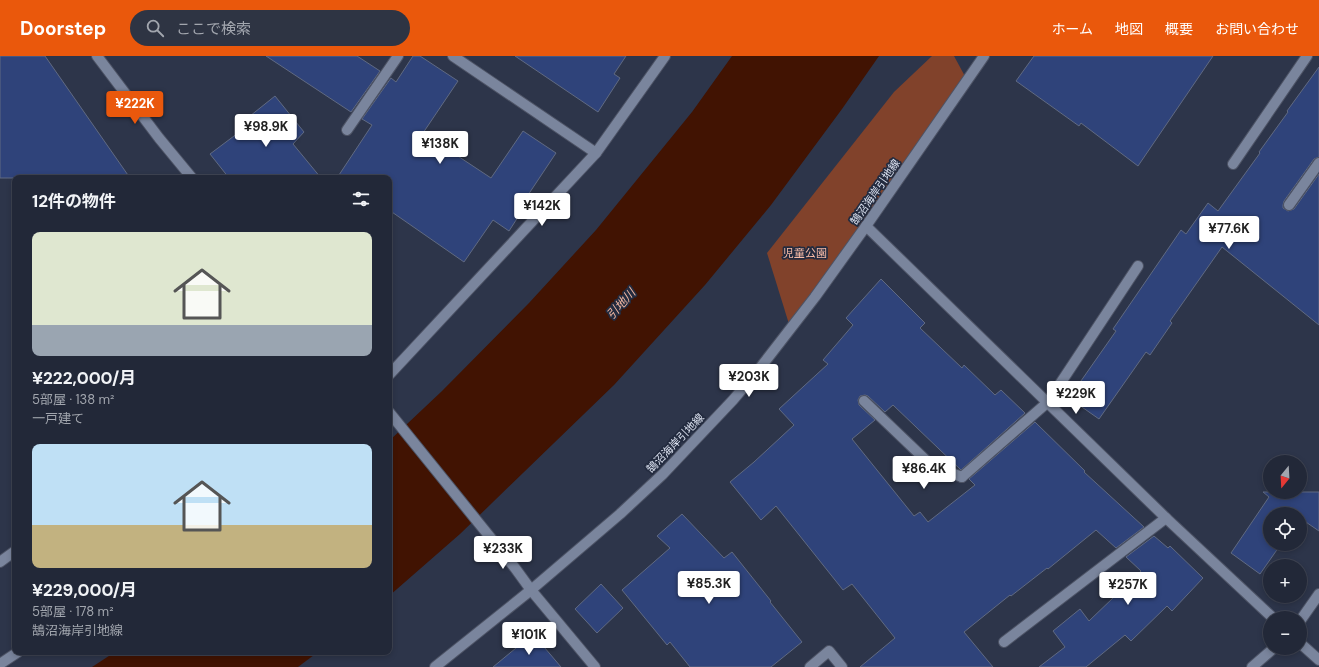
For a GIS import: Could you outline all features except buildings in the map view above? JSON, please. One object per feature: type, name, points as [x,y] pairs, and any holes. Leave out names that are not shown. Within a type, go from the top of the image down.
[{"type":"street","points":[[97,56],[159,138],[190,175]]},
{"type":"street","points":[[347,130],[398,56]]},
{"type":"street","points":[[453,56],[596,153]]},
{"type":"street","points":[[392,372],[596,153],[665,56]]},
{"type":"street","name":"鵠沼海岸引地線","points":[[435,667],[531,590],[620,514],[663,474],[704,432],[760,368],[815,296],[866,226],[984,56]]},
{"type":"street","points":[[1233,164],[1307,56]]},
{"type":"street","points":[[1289,205],[1319,162]]},
{"type":"street","points":[[866,226],[1166,518],[1266,611]]},
{"type":"street","points":[[864,401],[932,466],[962,477],[1048,402],[1138,266]]},
{"type":"street","points":[[392,416],[531,590],[595,667]]},
{"type":"street","points":[[1004,642],[1166,518]]},
{"type":"street","points":[[0,562],[12,553]]},
{"type":"street","points":[[1307,611],[1319,594]]},
{"type":"street","points":[[1307,649],[1319,660]]},
{"type":"street","points":[[810,667],[829,651],[842,667]]},
{"type":"street","points":[[0,664],[14,655]]},
{"type":"street","points":[[1252,667],[1266,655]]},
{"type":"green space","name":"児童公園","points":[[932,56],[954,56],[967,80],[789,324],[767,253],[894,92]]},
{"type":"water","name":"引地川","points":[[732,56],[879,56],[771,205],[705,285],[614,385],[460,534],[392,593],[392,438],[442,391],[529,303],[596,230],[692,112]]},
{"type":"water","points":[[110,655],[314,655],[298,667],[92,667]]}]
